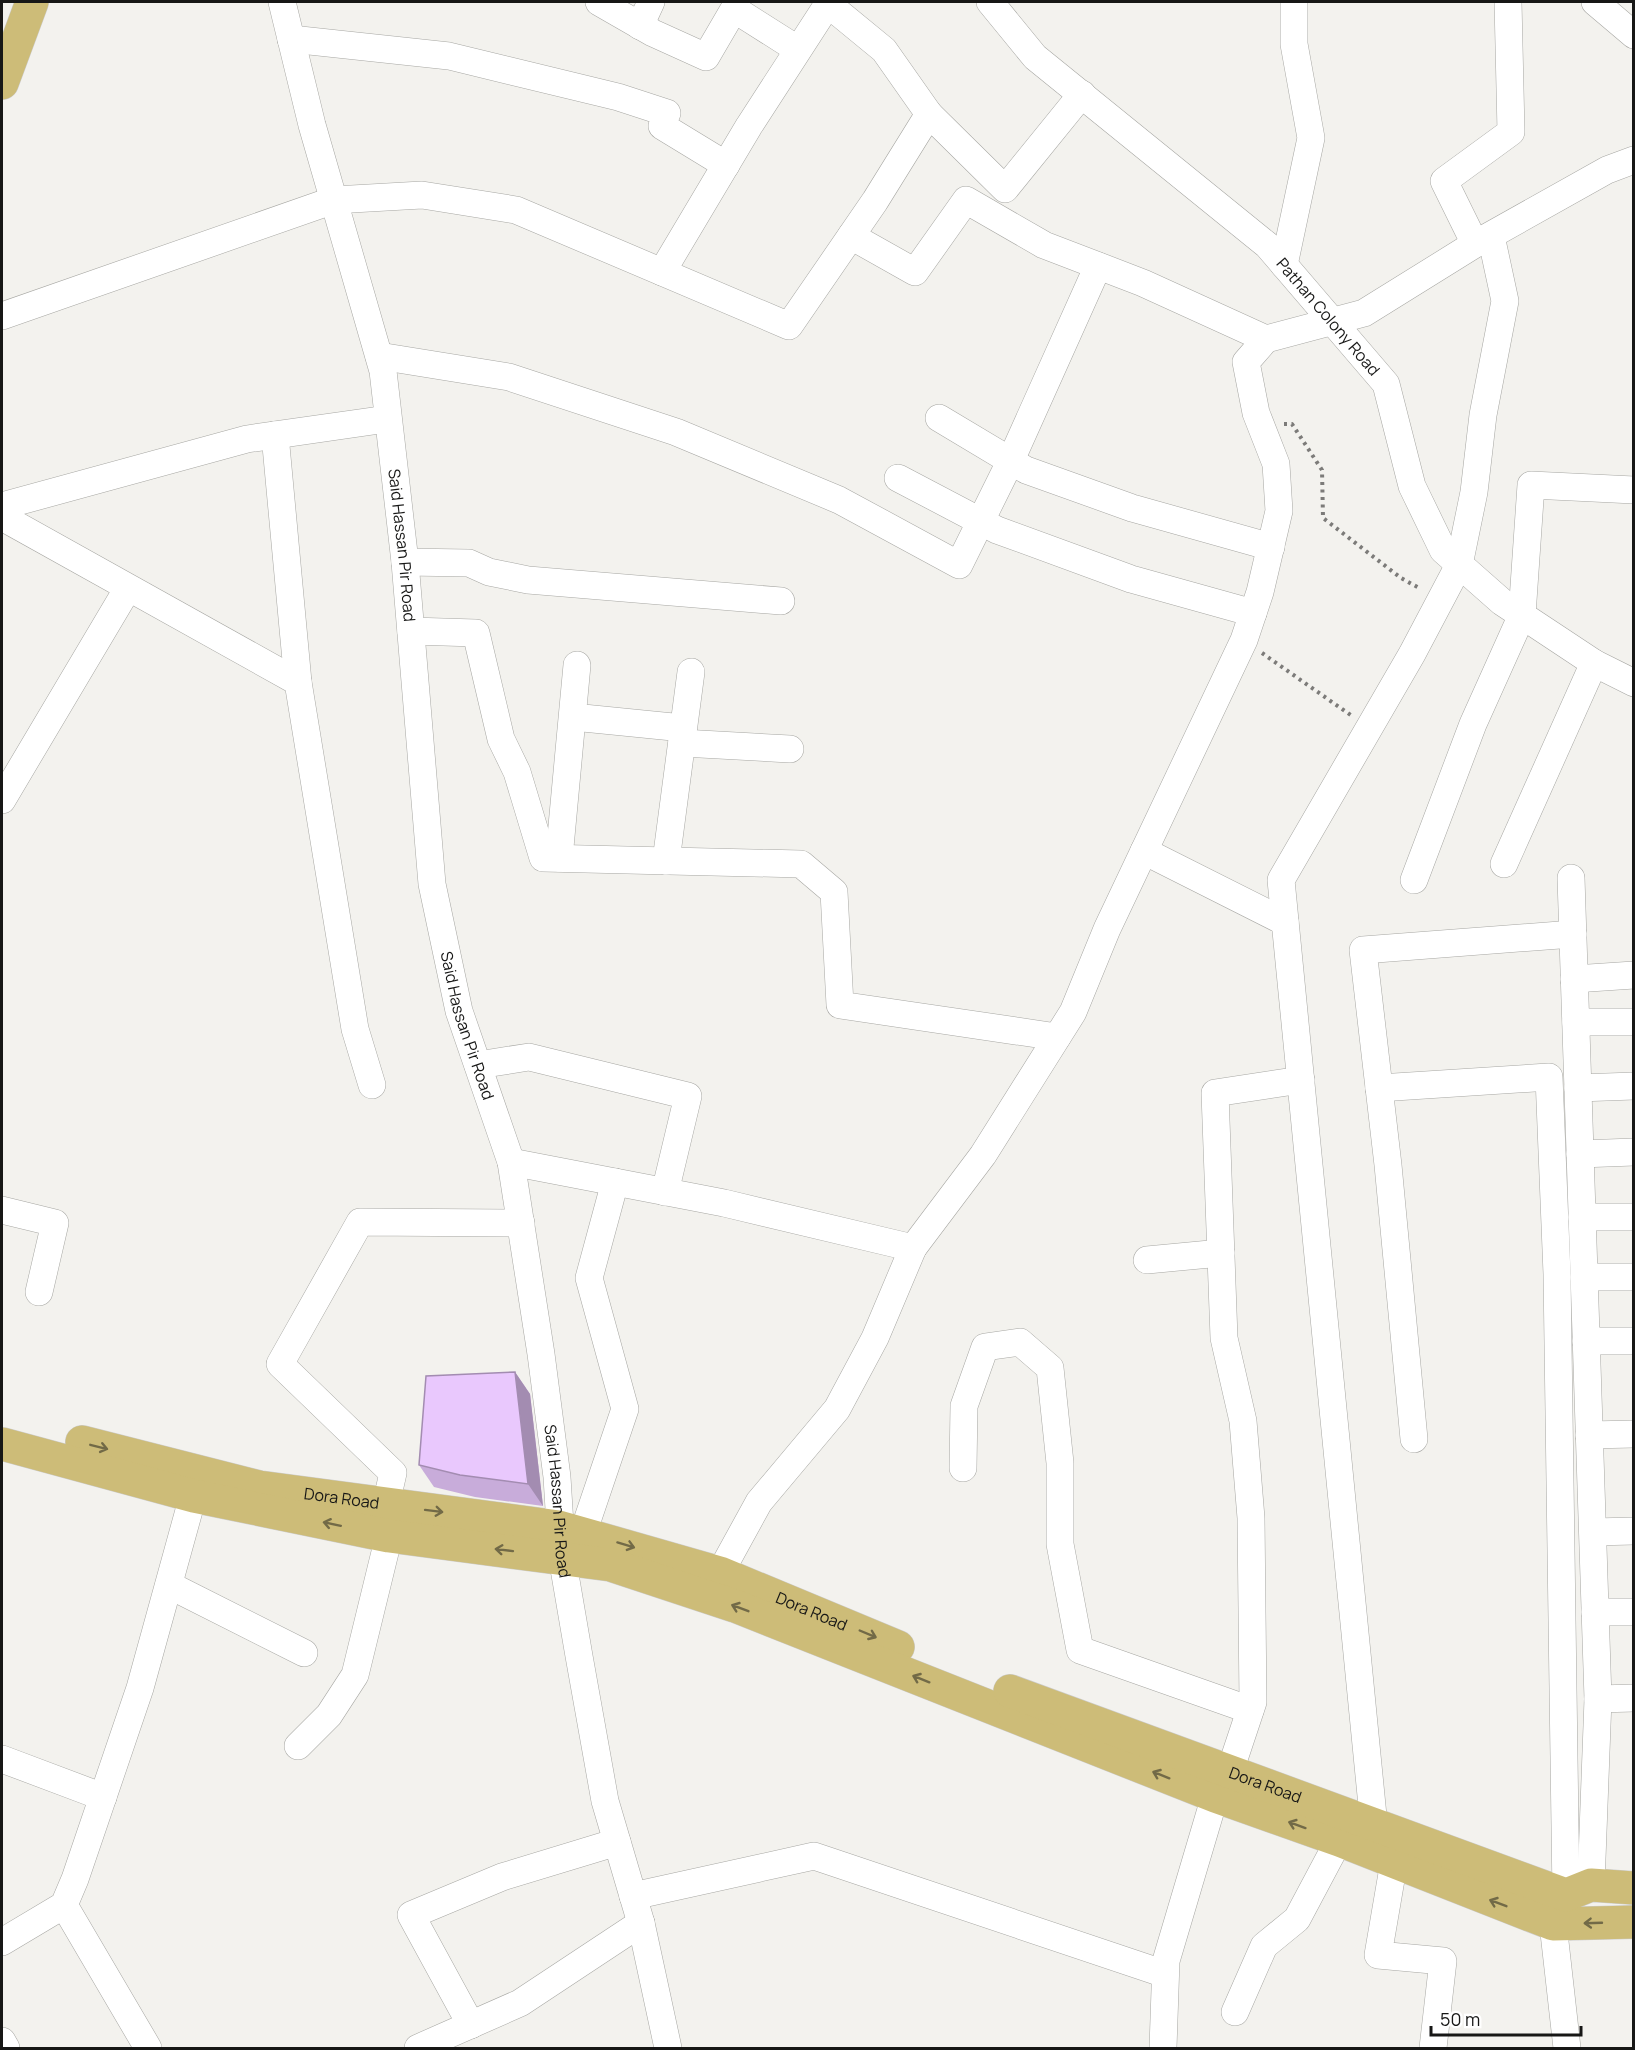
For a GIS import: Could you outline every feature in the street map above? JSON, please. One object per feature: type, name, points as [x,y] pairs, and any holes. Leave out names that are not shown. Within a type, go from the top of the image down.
[{"type":"main road","points":[[2,83],[32,2]]},
{"type":"main road","name":"Dora Road","points":[[2,1422],[197,1484],[259,1487],[391,1516],[568,1539],[720,1574],[1222,1784],[1374,1826],[1579,1890],[1634,1888]]},
{"type":"main road","points":[[2,1444],[197,1484]]},
{"type":"main road","points":[[568,1539],[611,1565],[735,1606],[1222,1784],[1339,1840],[1553,1924],[1634,1922]]},
{"type":"main road","points":[[1553,1924],[1579,1890]]},
{"type":"street","name":"Said Hassan Pir Road","points":[[282,2],[334,200],[379,357],[405,562],[432,885],[459,1011],[511,1162],[605,1801],[641,1923],[662,2046]]},
{"type":"street","points":[[599,2],[640,26],[706,57],[734,9],[797,50]]},
{"type":"street","points":[[640,26],[651,2]]},
{"type":"street","name":"Pathan Colony Road","points":[[990,2],[1035,57],[1267,245],[1386,384],[1412,486],[1443,550],[1502,602],[1594,663],[1634,683]]},
{"type":"street","points":[[1284,265],[1311,138],[1294,44],[1294,2]]},
{"type":"street","points":[[1374,1826],[1281,880],[1459,565],[1474,492],[1483,415],[1505,301],[1483,240],[1444,181],[1510,132],[1508,2]]},
{"type":"street","points":[[1595,2],[1634,35]]},
{"type":"street","points":[[662,272],[797,50],[828,4],[884,50],[929,114],[1005,189],[1082,94]]},
{"type":"street","points":[[291,39],[449,56],[618,98],[667,113],[662,126],[726,165]]},
{"type":"street","points":[[2,316],[334,200],[422,195],[516,210],[789,326],[851,236],[929,114]]},
{"type":"street","points":[[720,1574],[759,1502],[837,1409],[875,1338],[913,1248],[983,1155],[1073,1012],[1107,929],[1244,640],[1279,512],[1276,464],[1259,422],[1246,362],[1266,339],[1364,313],[1483,240],[1607,170],[1634,160]]},
{"type":"street","points":[[851,236],[915,272],[966,200],[1044,245],[1266,339]]},
{"type":"street","points":[[379,357],[509,377],[676,432],[839,500],[959,566],[1011,460],[1098,266]]},
{"type":"street","points":[[939,418],[1026,470],[1132,508],[1270,547]]},
{"type":"street","points":[[2,506],[247,439],[387,419]]},
{"type":"street","points":[[275,435],[298,682],[355,1029],[372,1085]]},
{"type":"street","points":[[898,478],[981,521],[1131,579],[1253,613]]},
{"type":"street","points":[[1414,880],[1473,724],[1522,615],[1531,485],[1634,490]]},
{"type":"street","points":[[2,517],[298,682]]},
{"type":"street","points":[[405,562],[469,563],[489,572],[528,580],[781,601]]},
{"type":"street","points":[[2,801],[128,588]]},
{"type":"street","points":[[411,631],[476,633],[501,740],[517,772],[543,858],[801,864],[834,892],[840,1005],[1057,1037]]},
{"type":"street","points":[[1504,864],[1594,663]]},
{"type":"street","points":[[559,858],[577,665]]},
{"type":"street","points":[[666,861],[691,672]]},
{"type":"street","points":[[573,717],[682,736],[790,749]]},
{"type":"street","points":[[1144,851],[1285,922]]},
{"type":"street","points":[[1571,878],[1598,1699],[1579,1890]]},
{"type":"street","points":[[1414,1439],[1363,950],[1573,934]]},
{"type":"street","points":[[1574,979],[1634,975]]},
{"type":"street","points":[[1576,1022],[1634,1022]]},
{"type":"street","points":[[478,1065],[529,1057],[688,1096],[665,1192]]},
{"type":"street","points":[[1379,1089],[1549,1077],[1579,1890]]},
{"type":"street","points":[[1163,2049],[1166,1961],[1222,1784],[1253,1702],[1251,1518],[1243,1421],[1224,1338],[1215,1093],[1301,1080]]},
{"type":"street","points":[[1578,1088],[1634,1086]]},
{"type":"street","points":[[1580,1154],[1634,1152]]},
{"type":"street","points":[[511,1162],[724,1203],[913,1248]]},
{"type":"street","points":[[568,1539],[625,1409],[589,1278],[615,1182]]},
{"type":"street","points":[[2,1210],[55,1223],[39,1292]]},
{"type":"street","points":[[1582,1217],[1634,1217]]},
{"type":"street","points":[[298,1746],[329,1714],[355,1675],[391,1516],[393,1473],[280,1364],[360,1222],[521,1223]]},
{"type":"street","points":[[1147,1260],[1221,1253]]},
{"type":"street","points":[[1584,1277],[1634,1277]]},
{"type":"street","points":[[1586,1341],[1634,1341]]},
{"type":"street","points":[[963,1468],[964,1406],[985,1347],[1020,1342],[1050,1368],[1060,1463],[1060,1545],[1080,1650],[1250,1710]]},
{"type":"street","points":[[1589,1435],[1634,1434]]},
{"type":"street","points":[[2,1942],[64,1905],[140,1688],[197,1484]]},
{"type":"street","points":[[1593,1532],[1634,1531]]},
{"type":"street","points":[[168,1585],[304,1653]]},
{"type":"street","points":[[1595,1612],[1634,1612]]},
{"type":"street","points":[[1598,1699],[1634,1698]]},
{"type":"street","points":[[2,1759],[103,1797]]},
{"type":"street","points":[[1235,2012],[1264,1946],[1297,1919],[1339,1840]]},
{"type":"street","points":[[471,2025],[411,1915],[502,1877],[617,1842]]},
{"type":"street","points":[[633,1896],[814,1856],[1165,1974]]},
{"type":"street","points":[[1394,1862],[1378,1955],[1443,1961],[1433,2049]]},
{"type":"street","points":[[64,1905],[148,2049]]},
{"type":"street","points":[[418,2049],[520,2003],[641,1923]]},
{"type":"street","points":[[1553,1924],[1566,2049]]},
{"type":"street","points":[[2,2041],[6,2049]]},
{"type":"path","points":[[1259,422],[1292,424],[1322,470],[1323,518],[1401,578],[1441,600]]},
{"type":"path","points":[[1244,640],[1369,727]]},
{"type":"building","points":[[515,1372],[528,1484],[460,1475],[419,1465],[426,1376]]}]
